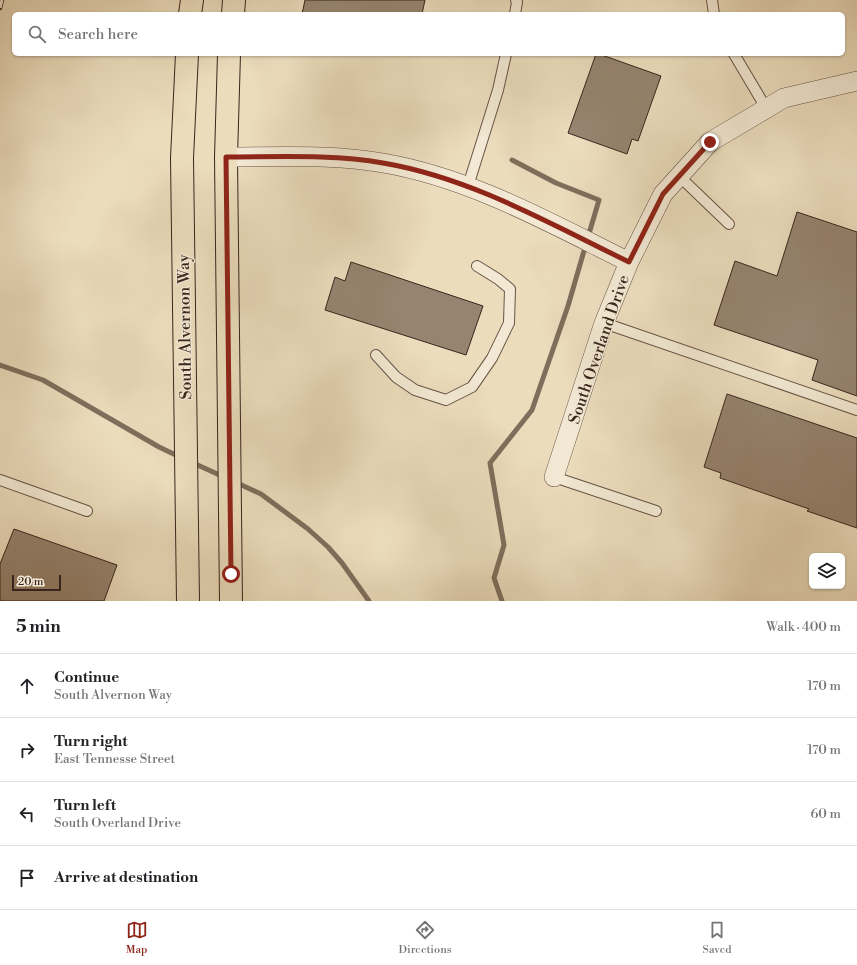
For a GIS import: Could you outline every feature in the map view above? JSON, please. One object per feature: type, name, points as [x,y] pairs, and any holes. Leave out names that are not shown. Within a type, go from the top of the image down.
[{"type":"main road","points":[[190,12],[192,0]]},
{"type":"main road","points":[[233,12],[234,0]]},
{"type":"main road","name":"South Alvernon Way","points":[[187,56],[182,158],[188,601]]},
{"type":"main road","points":[[229,56],[226,157],[231,601]]},
{"type":"street","name":"South Overland Drive","points":[[554,477],[604,323],[629,262],[663,194],[710,142],[766,108],[784,98],[857,81]]},
{"type":"street","points":[[226,157],[345,158],[383,163],[425,172],[468,186],[514,205],[629,262]]},
{"type":"lane","points":[[516,0],[518,2],[516,12]]},
{"type":"lane","points":[[712,0],[714,12]]},
{"type":"lane","points":[[468,186],[498,90],[506,56]]},
{"type":"lane","points":[[735,56],[766,108]]},
{"type":"lane","points":[[679,176],[729,224]]},
{"type":"lane","points":[[376,355],[396,377],[415,390],[446,400],[472,387],[492,358],[509,323],[510,290],[498,279],[477,266]]},
{"type":"lane","points":[[604,323],[857,410]]},
{"type":"lane","points":[[554,477],[656,511]]},
{"type":"lane","points":[[0,480],[87,511]]},
{"type":"building","points":[[305,0],[425,0],[422,12],[302,12]]},
{"type":"building","points":[[595,56],[605,56],[661,76],[638,141],[632,139],[627,154],[568,133]]},
{"type":"building","points":[[797,212],[857,232],[857,396],[812,380],[818,360],[714,325],[735,261],[777,276]]},
{"type":"building","points":[[351,262],[483,306],[466,355],[325,310],[335,277],[345,281]]},
{"type":"building","points":[[727,394],[857,438],[857,528],[807,511],[809,509],[720,478],[721,473],[704,467]]},
{"type":"building","points":[[14,529],[117,565],[104,601],[0,600],[0,564]]},
{"type":"waterway","points":[[512,160],[556,183],[599,200],[588,237]]},
{"type":"waterway","points":[[502,601],[494,578],[504,545],[490,463],[532,410],[568,306],[586,244]]},
{"type":"waterway","points":[[0,365],[43,380],[159,447],[180,457]]},
{"type":"waterway","points":[[191,462],[224,477]]},
{"type":"waterway","points":[[235,482],[261,494],[308,529],[328,547],[342,563],[369,601]]},
{"type":"railway","points":[[0,8],[2,0]]},
{"type":"route","points":[[231,574],[226,157],[345,158],[383,163],[425,172],[468,186],[514,205],[629,262],[663,194],[710,142]]}]
